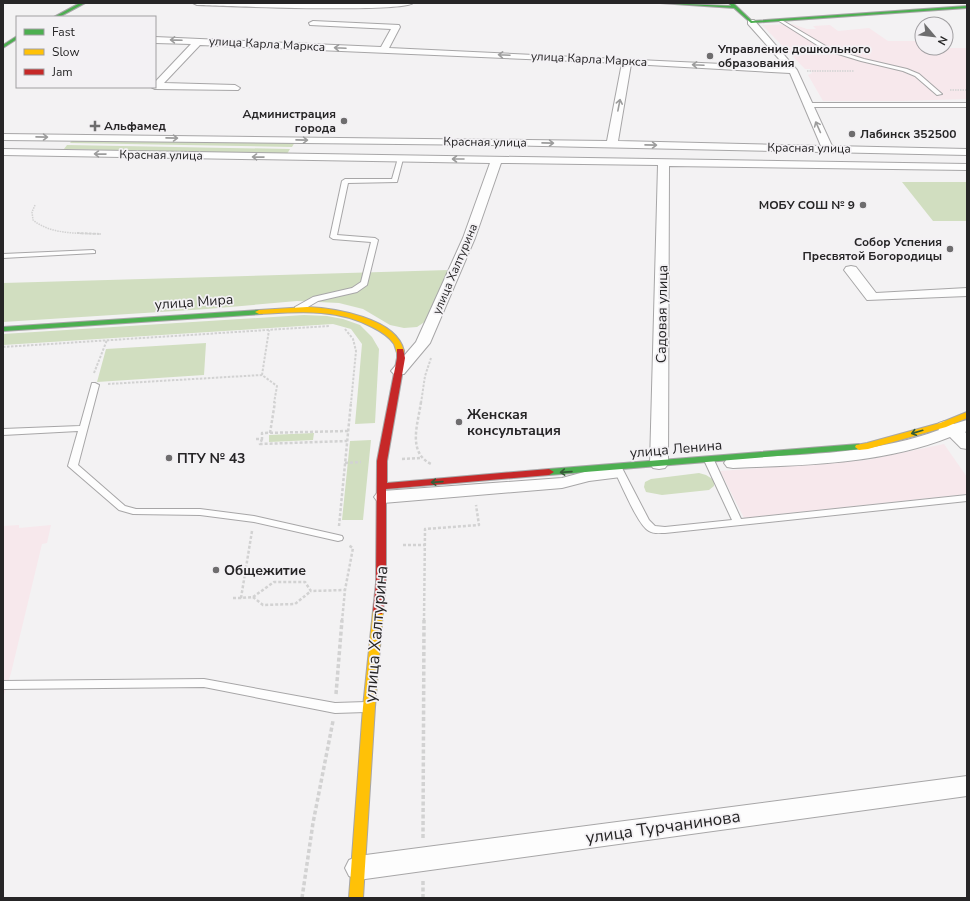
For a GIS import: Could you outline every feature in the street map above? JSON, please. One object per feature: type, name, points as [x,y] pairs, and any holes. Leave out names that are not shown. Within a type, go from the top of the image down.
[{"type":"street","points":[[58,16],[83,3]]},
{"type":"street","points":[[197,3],[309,6],[395,5],[409,3]]},
{"type":"street","points":[[662,3],[733,5],[751,22],[793,70],[828,149]]},
{"type":"street","points":[[751,22],[967,7]]},
{"type":"street","name":"улица Карла Маркса","points":[[312,23],[396,27],[384,50]]},
{"type":"street","points":[[3,35],[16,36]]},
{"type":"street","points":[[3,47],[16,37]]},
{"type":"street","name":"улица Карла Маркса","points":[[156,40],[793,70]]},
{"type":"street","name":"улица Карла Маркса","points":[[156,85],[199,41]]},
{"type":"street","points":[[612,144],[627,61]]},
{"type":"street","name":"улица Карла Маркса","points":[[156,86],[235,88]]},
{"type":"street","name":"Красная улица","points":[[3,136],[612,144],[967,152]]},
{"type":"street","points":[[48,153],[62,137]]},
{"type":"street","name":"Красная улица","points":[[3,152],[967,167]]},
{"type":"street","name":"улица Халтурина","points":[[399,371],[423,343],[469,238],[497,159]]},
{"type":"street","name":"Садовая улица","points":[[659,464],[664,163]]},
{"type":"street","points":[[851,270],[872,297],[967,292]]},
{"type":"street","name":"улица Мира","points":[[3,330],[298,309],[329,310],[348,313],[383,330]]},
{"type":"street","name":"улица Халтурина","points":[[356,898],[369,707],[381,583],[383,492],[382,461],[401,358],[399,345],[383,330]]},
{"type":"street","points":[[383,492],[562,483],[620,470],[709,462],[814,460],[866,454],[923,442],[954,427],[967,415]]},
{"type":"street","points":[[954,427],[967,444]]},
{"type":"street","name":"улица Ленина","points":[[620,470],[659,464],[709,462]]},
{"type":"street","name":"улица Турчанинова","points":[[358,868],[967,786]]},
{"type":"lane","points":[[780,20],[827,49],[863,60],[905,70],[917,75],[939,94]]},
{"type":"lane","points":[[808,104],[967,104]]},
{"type":"lane","points":[[298,309],[316,299],[354,290],[364,283],[375,240],[333,237],[346,181],[395,181],[400,159]]},
{"type":"lane","points":[[3,256],[93,252]]},
{"type":"lane","points":[[95,385],[73,466],[122,508],[136,512],[200,512],[254,519],[338,538]]},
{"type":"lane","points":[[3,432],[84,428]]},
{"type":"lane","points":[[709,462],[738,522]]},
{"type":"lane","points":[[620,470],[645,522],[652,529],[665,530],[967,498]]},
{"type":"lane","points":[[3,685],[204,684],[335,708],[369,707]]},
{"type":"path","points":[[35,205],[31,214],[33,220],[41,227],[58,232],[101,234]]},
{"type":"path","points":[[262,375],[269,330]]},
{"type":"path","points":[[107,340],[91,382],[95,385],[262,375],[277,386],[270,432]]},
{"type":"path","points":[[433,354],[425,376],[415,441],[416,451],[420,458],[435,465]]},
{"type":"path","points":[[347,442],[260,444],[262,433],[348,431]]},
{"type":"path","points":[[256,439],[262,438]]},
{"type":"path","points":[[423,898],[425,529],[479,525],[475,497]]},
{"type":"path","points":[[242,598],[254,519]]},
{"type":"path","points":[[233,598],[253,597],[274,582],[305,582],[311,591]]},
{"type":"path","points":[[253,597],[263,605],[295,604],[311,591],[345,590]]},
{"type":"shaded area","points":[[792,24],[807,29],[816,29],[813,26],[830,25],[838,31],[869,28],[888,41],[914,41],[914,56],[954,56],[954,48],[967,48],[967,99],[823,101],[808,75],[812,73],[810,69],[805,69],[762,25]]},
{"type":"shaded area","points":[[944,444],[967,477],[967,494],[744,518],[720,471],[867,460]]},
{"type":"shaded area","points":[[19,525],[19,528],[51,525],[47,543],[42,544],[11,673],[3,698],[3,526]]},
{"type":"green space","points":[[73,139],[295,142],[292,147],[70,143]]},
{"type":"green space","points":[[67,145],[290,149],[287,154],[64,149]]},
{"type":"green space","points":[[902,182],[967,182],[967,221],[933,221]]},
{"type":"green space","points":[[449,270],[426,321],[417,327],[404,328],[390,325],[363,309],[339,303],[297,301],[207,309],[3,322],[3,283]]},
{"type":"green space","points":[[304,315],[327,316],[343,319],[360,325],[372,337],[379,349],[375,423],[355,424],[362,344],[351,329],[333,324],[3,345],[3,334]]},
{"type":"green space","points":[[206,343],[204,375],[97,382],[106,349]]},
{"type":"green space","points":[[314,433],[313,440],[269,442],[269,435]]},
{"type":"green space","points":[[371,440],[363,520],[342,520],[350,441]]},
{"type":"green space","points":[[699,473],[714,480],[714,486],[709,490],[662,495],[646,492],[644,487],[645,482],[651,479]]},
{"type":"traffic: fast","points":[[58,16],[83,3]]},
{"type":"traffic: fast","points":[[662,3],[736,7]]},
{"type":"traffic: fast","points":[[731,3],[751,22],[967,7]]},
{"type":"traffic: fast","points":[[3,47],[16,38]]},
{"type":"traffic: fast","points":[[3,329],[259,312]]},
{"type":"traffic: fast","points":[[549,472],[859,447]]},
{"type":"traffic: slow","points":[[259,312],[307,309],[351,315],[366,321],[387,333],[396,341],[400,351]]},
{"type":"traffic: slow","points":[[859,447],[868,446],[943,425],[967,415]]},
{"type":"traffic: slow","points":[[356,898],[369,707],[378,611]]},
{"type":"traffic: jam","points":[[378,611],[381,583],[382,461],[401,358],[400,351]]},
{"type":"traffic: jam","points":[[383,486],[549,472]]},
{"type":"place","name":"Управление дошкольного образования","points":[[710,56]]},
{"type":"place","name":"Администрация города","points":[[344,121]]},
{"type":"place","name":"Альфамед","points":[[95,126]]},
{"type":"place","name":"Лабинск 352500","points":[[852,134]]},
{"type":"place","name":"МОБУ СОШ № 9","points":[[863,205]]},
{"type":"place","name":"Собор Успения Пресвятой Богородицы","points":[[950,249]]},
{"type":"place","name":"Женская консультация","points":[[459,422]]},
{"type":"place","name":"ПТУ № 43","points":[[169,458]]},
{"type":"place","name":"Общежитие","points":[[216,570]]}]
